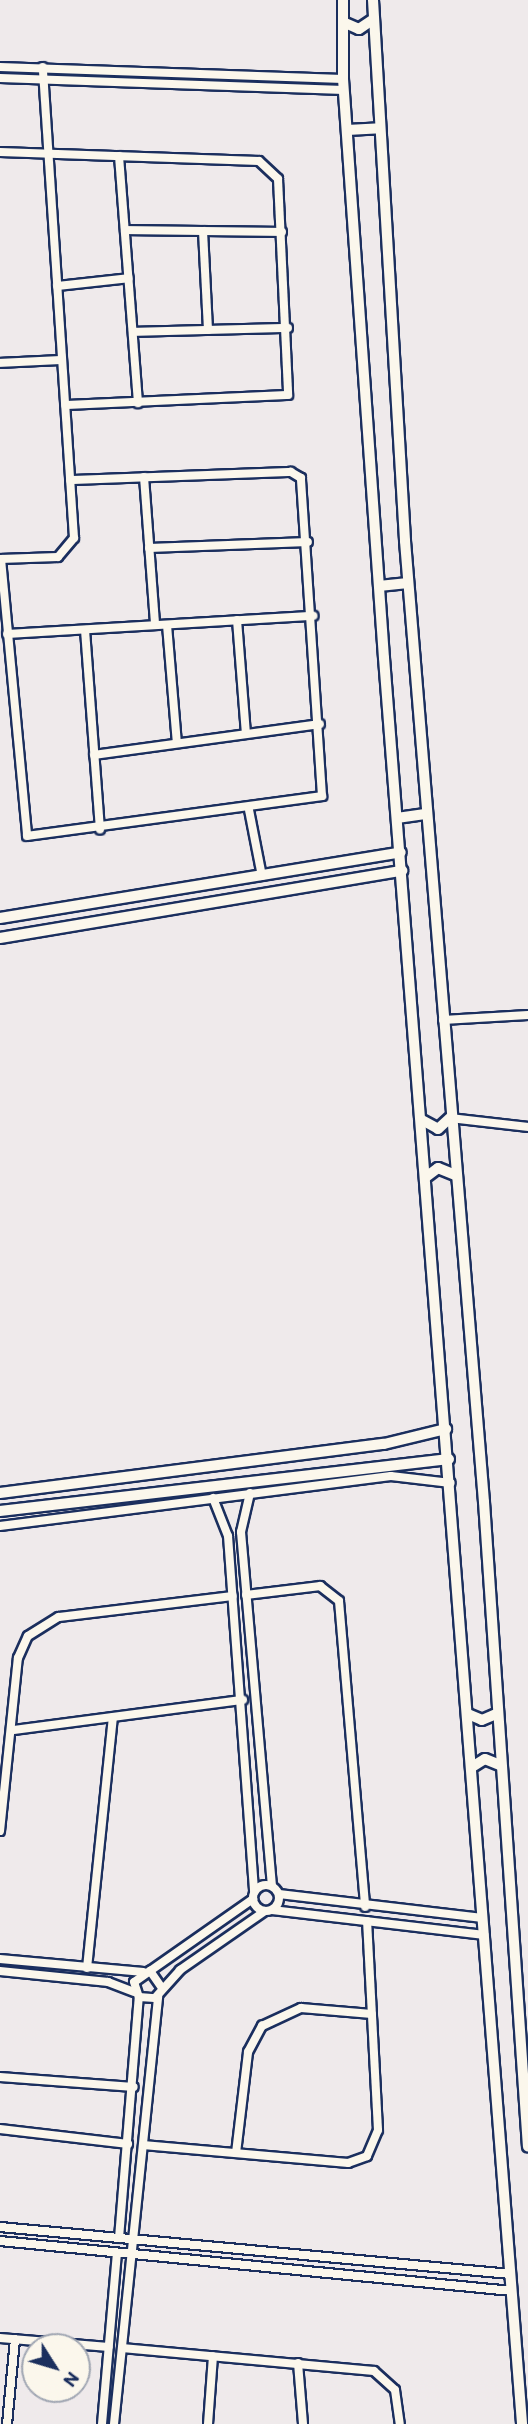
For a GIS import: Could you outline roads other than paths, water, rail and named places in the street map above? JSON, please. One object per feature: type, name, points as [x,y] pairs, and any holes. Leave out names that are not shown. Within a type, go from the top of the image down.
[{"type":"street","points":[[344,0],[344,84],[379,586],[451,1483],[522,2424]]},
{"type":"street","points":[[373,0],[408,583],[528,2147]]},
{"type":"street","points":[[343,22],[359,29],[374,19]]},
{"type":"street","points":[[0,67],[43,67],[344,84]]},
{"type":"street","points":[[43,67],[48,154],[70,480],[74,538],[69,550],[58,557],[0,559],[22,829],[36,838],[249,810],[324,793],[304,484],[297,474],[70,480]]},
{"type":"street","points":[[0,78],[344,84]]},
{"type":"street","points":[[347,130],[380,128]]},
{"type":"street","points":[[0,152],[266,163],[278,179],[292,384],[283,398],[65,405]]},
{"type":"street","points":[[119,156],[138,403]]},
{"type":"street","points":[[125,230],[282,232]]},
{"type":"street","points":[[203,231],[208,330]]},
{"type":"street","points":[[57,286],[129,278]]},
{"type":"street","points":[[133,332],[288,328]]},
{"type":"street","points":[[0,363],[62,360]]},
{"type":"street","points":[[144,477],[155,625]]},
{"type":"street","points":[[149,548],[308,541]]},
{"type":"street","points":[[379,586],[408,583]]},
{"type":"street","points":[[7,634],[313,616]]},
{"type":"street","points":[[237,621],[246,734]]},
{"type":"street","points":[[167,625],[177,743]]},
{"type":"street","points":[[85,630],[100,830]]},
{"type":"street","points":[[94,755],[320,723]]},
{"type":"street","points":[[249,810],[262,876]]},
{"type":"street","points":[[397,818],[427,814]]},
{"type":"street","points":[[0,918],[401,852]]},
{"type":"street","points":[[0,938],[402,871]]},
{"type":"street","points":[[443,1020],[528,1014]]},
{"type":"street","points":[[422,1120],[439,1129],[450,1118]]},
{"type":"street","points":[[450,1118],[528,1127]]},
{"type":"street","points":[[426,1177],[438,1168],[455,1175]]},
{"type":"street","points":[[0,1493],[384,1444],[446,1429]]},
{"type":"street","points":[[0,1511],[449,1459]]},
{"type":"street","points":[[0,1526],[391,1476],[451,1483]]},
{"type":"street","points":[[250,1493],[241,1532],[272,1886],[279,1894],[365,1907],[483,1918]]},
{"type":"street","points":[[213,1498],[227,1526],[243,1700],[253,1896],[268,1911],[485,1935]]},
{"type":"street","points":[[246,1595],[320,1586],[339,1601],[365,1907]]},
{"type":"street","points":[[0,1831],[14,1730],[18,1658],[37,1627],[60,1617],[233,1596]]},
{"type":"street","points":[[14,1730],[243,1700]]},
{"type":"street","points":[[468,1714],[482,1720],[496,1714]]},
{"type":"street","points":[[87,1968],[113,1717]]},
{"type":"street","points":[[472,1767],[485,1759],[500,1765]]},
{"type":"street","points":[[119,2238],[134,2087],[137,1994],[147,1971],[253,1896],[272,1886]]},
{"type":"street","points":[[0,1971],[108,1982],[137,1994],[160,1992],[268,1911],[279,1894]]},
{"type":"street","points":[[143,2145],[348,2162],[367,2156],[378,2130],[367,1921]]},
{"type":"street","points":[[0,1959],[147,1971]]},
{"type":"street","points":[[114,2424],[160,1992],[147,1971]]},
{"type":"street","points":[[236,2153],[248,2052],[262,2026],[301,2008],[372,2014]]},
{"type":"street","points":[[0,2077],[134,2087]]},
{"type":"street","points":[[0,2129],[128,2144]]},
{"type":"street","points":[[0,2227],[511,2274]]},
{"type":"street","points":[[19,2243],[20,2229]]},
{"type":"street","points":[[0,2241],[512,2291]]},
{"type":"street","points":[[102,2424],[117,2253]]},
{"type":"street","points":[[281,2253],[281,2267]]},
{"type":"street","points":[[366,2276],[368,2261]]},
{"type":"street","points":[[0,2338],[109,2347]]},
{"type":"street","points":[[7,2424],[15,2339]]},
{"type":"street","points":[[122,2348],[298,2364],[382,2376],[395,2390],[400,2424]]},
{"type":"street","points":[[208,2424],[214,2356]]},
{"type":"street","points":[[298,2364],[303,2424]]}]
